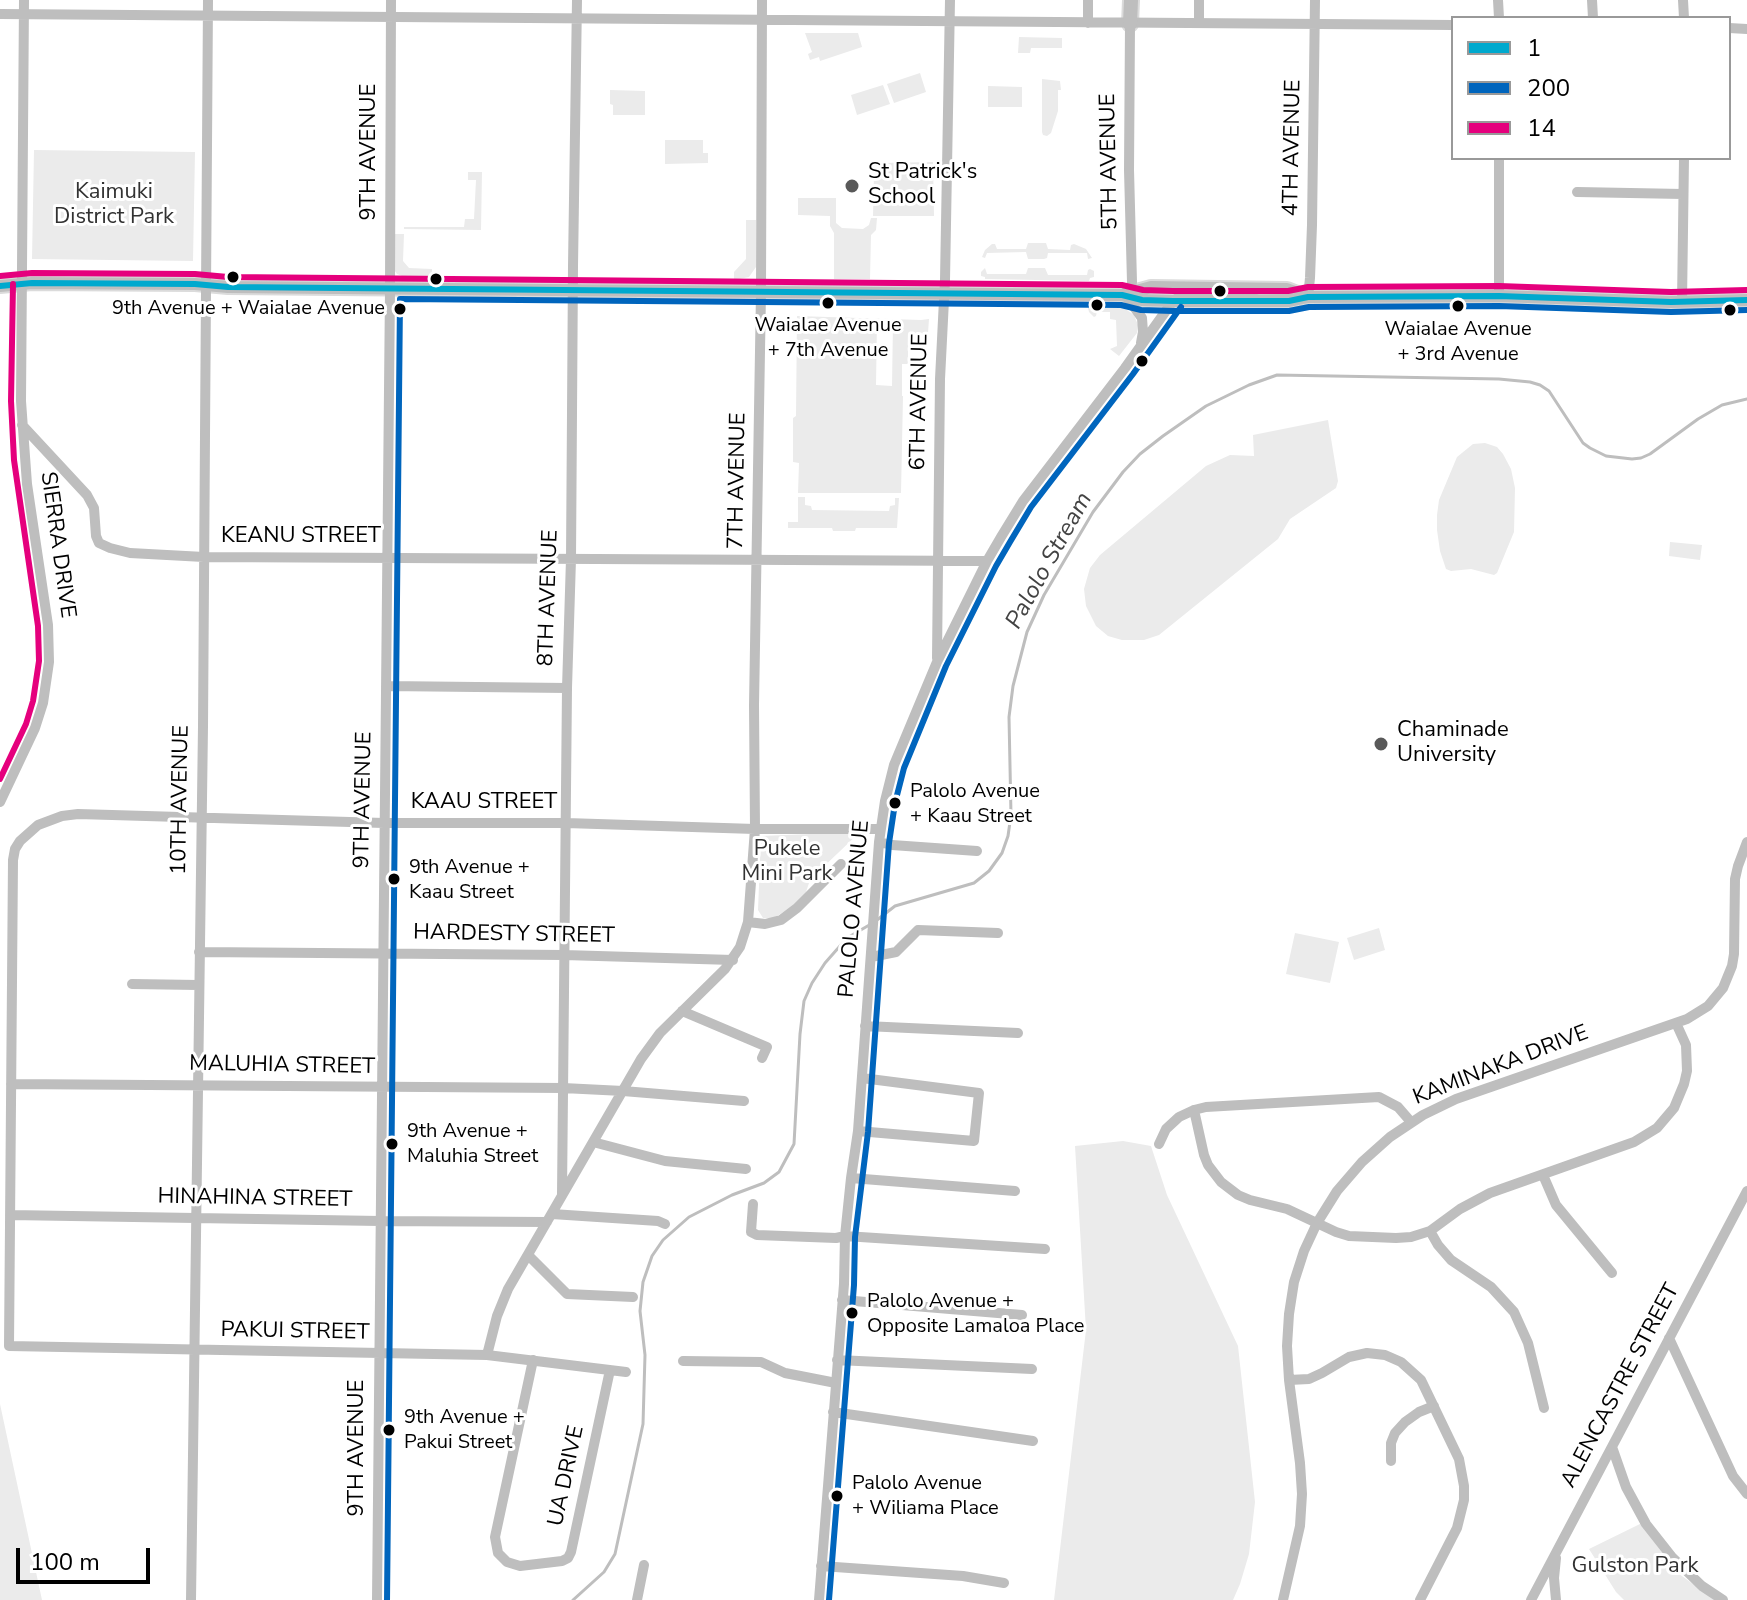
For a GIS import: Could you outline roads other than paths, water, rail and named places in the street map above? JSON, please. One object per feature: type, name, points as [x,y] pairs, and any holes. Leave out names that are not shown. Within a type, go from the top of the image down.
[{"type":"highway","points":[[1130,24],[1131,0]]},
{"type":"main road","points":[[0,286],[40,283],[944,293],[1124,296],[1173,301],[1499,296],[1682,302],[1747,300]]},
{"type":"main road","points":[[1124,296],[1151,287],[1291,289],[1308,297]]},
{"type":"street","name":"SIERRA DRIVE","points":[[0,802],[35,728],[43,703],[49,662],[48,625],[30,508],[21,401],[24,0]]},
{"type":"street","name":"10TH AVENUE","points":[[191,1600],[208,0]]},
{"type":"street","name":"9TH AVENUE","points":[[377,1600],[391,0]]},
{"type":"street","name":"8TH AVENUE","points":[[562,1197],[577,0]]},
{"type":"street","name":"7TH AVENUE","points":[[733,960],[748,922],[755,829],[762,0]]},
{"type":"street","name":"6TH AVENUE","points":[[937,662],[940,379],[950,0]]},
{"type":"street","points":[[1088,0],[1088,23]]},
{"type":"street","points":[[1199,0],[1199,23]]},
{"type":"street","name":"4TH AVENUE","points":[[1308,297],[1312,234],[1315,0]]},
{"type":"street","points":[[0,14],[1451,25]]},
{"type":"street","name":"5TH AVENUE","points":[[1124,296],[1132,284],[1130,24]]},
{"type":"street","points":[[1499,160],[1499,296]]},
{"type":"street","points":[[1682,302],[1684,160]]},
{"type":"street","points":[[1577,192],[1683,194]]},
{"type":"street","points":[[1173,301],[1183,294],[1241,295],[1265,288]]},
{"type":"street","points":[[1124,296],[1142,321],[1139,349]]},
{"type":"street","name":"PALOLO AVENUE","points":[[819,1600],[845,1236],[858,1131],[880,829],[894,765],[937,662],[987,561],[1023,501],[1173,301]]},
{"type":"street","name":"KEANU STREET","points":[[22,425],[87,495],[94,508],[97,538],[102,545],[146,555],[987,561]]},
{"type":"street","points":[[386,686],[567,688]]},
{"type":"street","name":"KAAU STREET","points":[[11,1084],[13,860],[20,841],[48,820],[92,814],[384,823],[880,829]]},
{"type":"street","points":[[879,842],[977,851]]},
{"type":"street","name":"KAMINAKA DRIVE","points":[[1283,1600],[1300,1526],[1302,1494],[1289,1380],[1289,1314],[1294,1282],[1317,1223],[1337,1191],[1362,1162],[1411,1122],[1456,1099],[1676,1023],[1708,1006],[1728,978],[1734,954],[1735,879],[1747,842]]},
{"type":"street","points":[[748,922],[765,924],[781,920],[841,864]]},
{"type":"street","points":[[871,957],[896,952],[918,930],[998,933]]},
{"type":"street","name":"HARDESTY STREET","points":[[199,952],[564,955],[733,960]]},
{"type":"street","points":[[487,1355],[502,1303],[650,1045],[733,960]]},
{"type":"street","points":[[132,984],[198,985]]},
{"type":"street","points":[[682,1011],[767,1047],[762,1058]]},
{"type":"street","points":[[1194,1110],[1204,1155],[1214,1174],[1238,1195],[1287,1209],[1349,1236],[1411,1237],[1430,1231],[1490,1193],[1646,1136],[1666,1119],[1680,1096],[1687,1071],[1686,1045],[1676,1023]]},
{"type":"street","points":[[865,1026],[1018,1033]]},
{"type":"street","points":[[858,1131],[974,1141],[979,1093],[862,1078]]},
{"type":"street","points":[[10,1215],[11,1084]]},
{"type":"street","name":"MALUHIA STREET","points":[[11,1084],[563,1088],[744,1101]]},
{"type":"street","points":[[1159,1144],[1166,1129],[1179,1117],[1206,1107],[1379,1097],[1398,1107],[1411,1122]]},
{"type":"street","points":[[593,1142],[665,1161],[746,1169]]},
{"type":"street","points":[[1543,1175],[1556,1205],[1612,1273]]},
{"type":"street","points":[[851,1178],[1015,1191]]},
{"type":"street","name":"ALENCASTRE STREET","points":[[1531,1600],[1747,1191]]},
{"type":"street","points":[[753,1204],[751,1232],[757,1235],[845,1236],[1045,1249]]},
{"type":"street","name":"HINAHINA STREET","points":[[10,1215],[380,1221],[645,1219],[665,1224]]},
{"type":"street","name":"PAKUI STREET","points":[[10,1215],[9,1346],[487,1355],[626,1372]]},
{"type":"street","points":[[1430,1231],[1451,1260],[1491,1287],[1514,1312],[1528,1343],[1544,1408]]},
{"type":"street","points":[[528,1255],[567,1294],[633,1297]]},
{"type":"street","points":[[842,1300],[1022,1315]]},
{"type":"street","points":[[1669,1338],[1733,1476],[1747,1494]]},
{"type":"street","points":[[1289,1380],[1309,1379],[1349,1357],[1376,1353],[1409,1367],[1421,1380],[1459,1459],[1464,1500],[1457,1528],[1420,1600]]},
{"type":"street","name":"UA DRIVE","points":[[533,1360],[495,1537],[498,1553],[507,1562],[520,1566],[562,1561],[571,1552],[610,1370]]},
{"type":"street","points":[[837,1360],[1032,1369]]},
{"type":"street","points":[[683,1361],[761,1362],[785,1373],[836,1383]]},
{"type":"street","points":[[1391,1461],[1391,1443],[1395,1433],[1419,1412],[1434,1406]]},
{"type":"street","points":[[833,1412],[1033,1441]]},
{"type":"street","points":[[1612,1447],[1626,1487],[1646,1524],[1672,1557],[1702,1586],[1723,1600]]},
{"type":"street","points":[[1556,1554],[1556,1600]]},
{"type":"street","points":[[637,1600],[644,1565]]},
{"type":"street","points":[[821,1566],[963,1576],[1004,1583]]},
{"type":"waterway","name":"Palolo Stream","points":[[877,920],[895,906],[974,883],[989,871],[1002,853],[1011,815],[1009,717],[1013,686],[1027,632],[1044,595],[1093,512],[1123,472],[1140,454],[1206,406],[1277,375],[1530,382],[1549,391],[1583,443],[1606,456],[1632,459],[1650,454],[1722,405],[1747,399]]},
{"type":"waterway","name":"Palolo Stream","points":[[573,1600],[604,1572],[615,1554],[643,1424],[645,1355],[640,1311],[643,1282],[652,1256],[663,1240],[689,1217],[764,1183],[779,1172],[794,1144],[804,1001],[825,963],[847,938],[871,924]]},
{"type":"place","name":"St Patrick's School","points":[[852,186]]},
{"type":"place","name":"Waialae Avenue + 7th Avenue","points":[[828,303]]},
{"type":"place","name":"Waialae Avenue + 3rd Avenue","points":[[1458,306]]},
{"type":"place","name":"9th Avenue + Waialae Avenue","points":[[400,309]]},
{"type":"place","name":"Chaminade University","points":[[1381,744]]},
{"type":"place","name":"Palolo Avenue + Kaau Street","points":[[895,803]]},
{"type":"place","name":"9th Avenue + Kaau Street","points":[[394,879]]},
{"type":"place","name":"9th Avenue + Maluhia Street","points":[[392,1144]]},
{"type":"place","name":"Palolo Avenue + Opposite Lamaloa Place","points":[[852,1313]]},
{"type":"place","name":"9th Avenue + Pakui Street","points":[[389,1430]]},
{"type":"place","name":"Palolo Avenue + Wiliama Place","points":[[837,1496]]},
{"type":"park label","name":"Kaimuki District Park","points":[[114,206]]},
{"type":"park label","name":"Pukele Mini Park","points":[[787,862]]},
{"type":"park label","name":"Gulston Park","points":[[1635,1567]]}]
